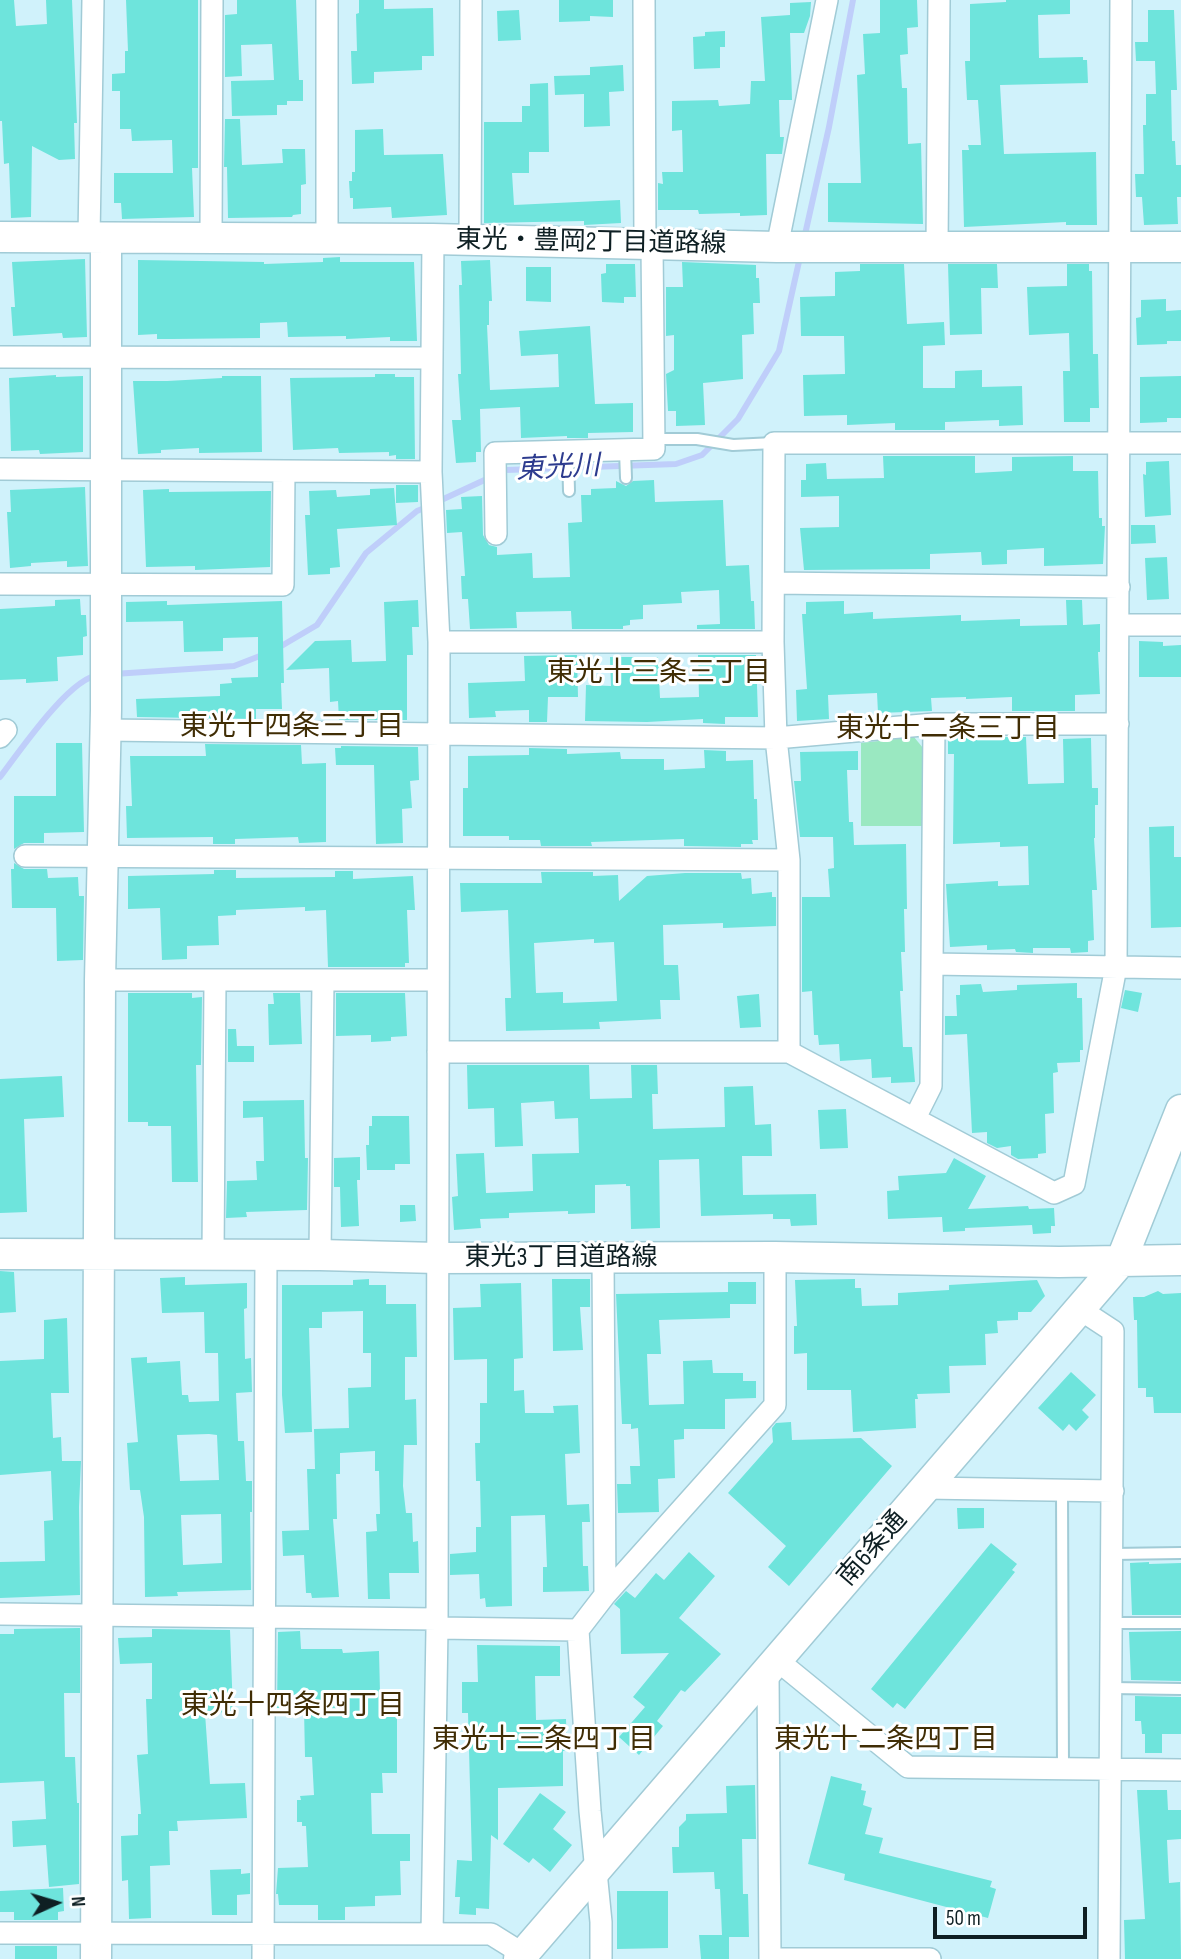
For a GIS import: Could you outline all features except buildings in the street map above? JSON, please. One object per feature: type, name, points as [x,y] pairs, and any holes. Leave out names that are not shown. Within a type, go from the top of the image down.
[{"type":"street","points":[[93,0],[97,237],[105,357],[106,656],[100,980],[96,1946]]},
{"type":"street","points":[[211,237],[212,0]]},
{"type":"street","points":[[327,0],[327,238]]},
{"type":"street","points":[[470,240],[471,0]]},
{"type":"street","points":[[496,534],[495,453],[625,454],[654,449],[644,0]]},
{"type":"street","points":[[794,247],[827,0]]},
{"type":"street","points":[[937,247],[939,0]]},
{"type":"street","points":[[438,1052],[789,1052],[1054,1193],[1074,1184],[1116,967],[1121,0]]},
{"type":"street","name":"東光・豊岡2丁目道路線","points":[[0,237],[433,239],[648,246],[1181,247]]},
{"type":"street","points":[[432,1934],[437,1623],[439,858],[439,642],[431,481],[433,239]]},
{"type":"street","points":[[0,357],[432,358]]},
{"type":"street","points":[[789,1052],[789,860],[776,738],[773,642],[774,443],[1181,443]]},
{"type":"street","points":[[0,469],[284,471],[431,481]]},
{"type":"street","points":[[0,584],[283,585],[284,471]]},
{"type":"street","points":[[774,583],[1119,587]]},
{"type":"street","points":[[1119,625],[1181,625]]},
{"type":"street","points":[[439,642],[773,642]]},
{"type":"street","points":[[105,720],[439,735],[776,738],[934,724],[1118,724]]},
{"type":"street","points":[[915,1118],[931,1086],[934,724]]},
{"type":"street","points":[[0,730],[6,730],[0,737]]},
{"type":"street","points":[[26,856],[789,860]]},
{"type":"street","points":[[932,964],[1181,968]]},
{"type":"street","points":[[100,980],[438,980]]},
{"type":"street","points":[[213,1255],[215,981]]},
{"type":"street","points":[[320,1255],[323,981]]},
{"type":"street","name":"南6条通","points":[[521,1956],[1121,1261],[1181,1111]]},
{"type":"street","name":"東光3丁目道路線","points":[[0,1254],[1121,1261],[1181,1259]]},
{"type":"street","points":[[263,1959],[266,1255]]},
{"type":"street","points":[[603,1257],[606,1595]]},
{"type":"street","points":[[601,1959],[601,1922],[578,1630],[775,1405],[775,1257]]},
{"type":"street","points":[[1081,1310],[1113,1331],[1109,1959]]},
{"type":"street","points":[[925,1488],[1113,1491]]},
{"type":"street","points":[[0,1614],[265,1615],[578,1630]]},
{"type":"street","points":[[772,1667],[908,1766],[1181,1770]]},
{"type":"street","points":[[772,1667],[769,1959],[930,1959]]},
{"type":"street","points":[[0,1933],[96,1946],[263,1933],[491,1934],[521,1956]]},
{"type":"lane","points":[[654,439],[697,439],[733,445],[774,443]]},
{"type":"lane","points":[[625,454],[625,475]]},
{"type":"lane","points":[[568,455],[569,491]]},
{"type":"lane","points":[[1062,1491],[1063,1769]]},
{"type":"lane","points":[[1112,1554],[1181,1553]]},
{"type":"lane","points":[[1112,1623],[1181,1623]]},
{"type":"lane","points":[[1111,1688],[1181,1689]]},
{"type":"green space","points":[[914,737],[923,748],[922,826],[861,826],[861,743]]},
{"type":"waterway","name":"東光川","points":[[804,239],[853,0]]},
{"type":"waterway","name":"東光川","points":[[501,472],[676,464],[702,455],[738,419],[779,351],[800,257]]},
{"type":"waterway","name":"東光川","points":[[437,502],[491,477]]},
{"type":"waterway","name":"東光川","points":[[278,648],[317,625],[366,553],[417,511],[427,507]]},
{"type":"waterway","name":"東光川","points":[[114,674],[234,666],[265,654]]},
{"type":"waterway","name":"東光川","points":[[0,777],[60,702],[74,688],[99,675]]},
{"type":"district","name":"東光十三条三丁目","points":[[659,674]]},
{"type":"district","name":"東光十四条三丁目","points":[[292,728]]},
{"type":"district","name":"東光十二条三丁目","points":[[948,730]]},
{"type":"district","name":"東光十四条四丁目","points":[[293,1707]]},
{"type":"district","name":"東光十三条四丁目","points":[[544,1741]]},
{"type":"district","name":"東光十二条四丁目","points":[[886,1741]]}]
